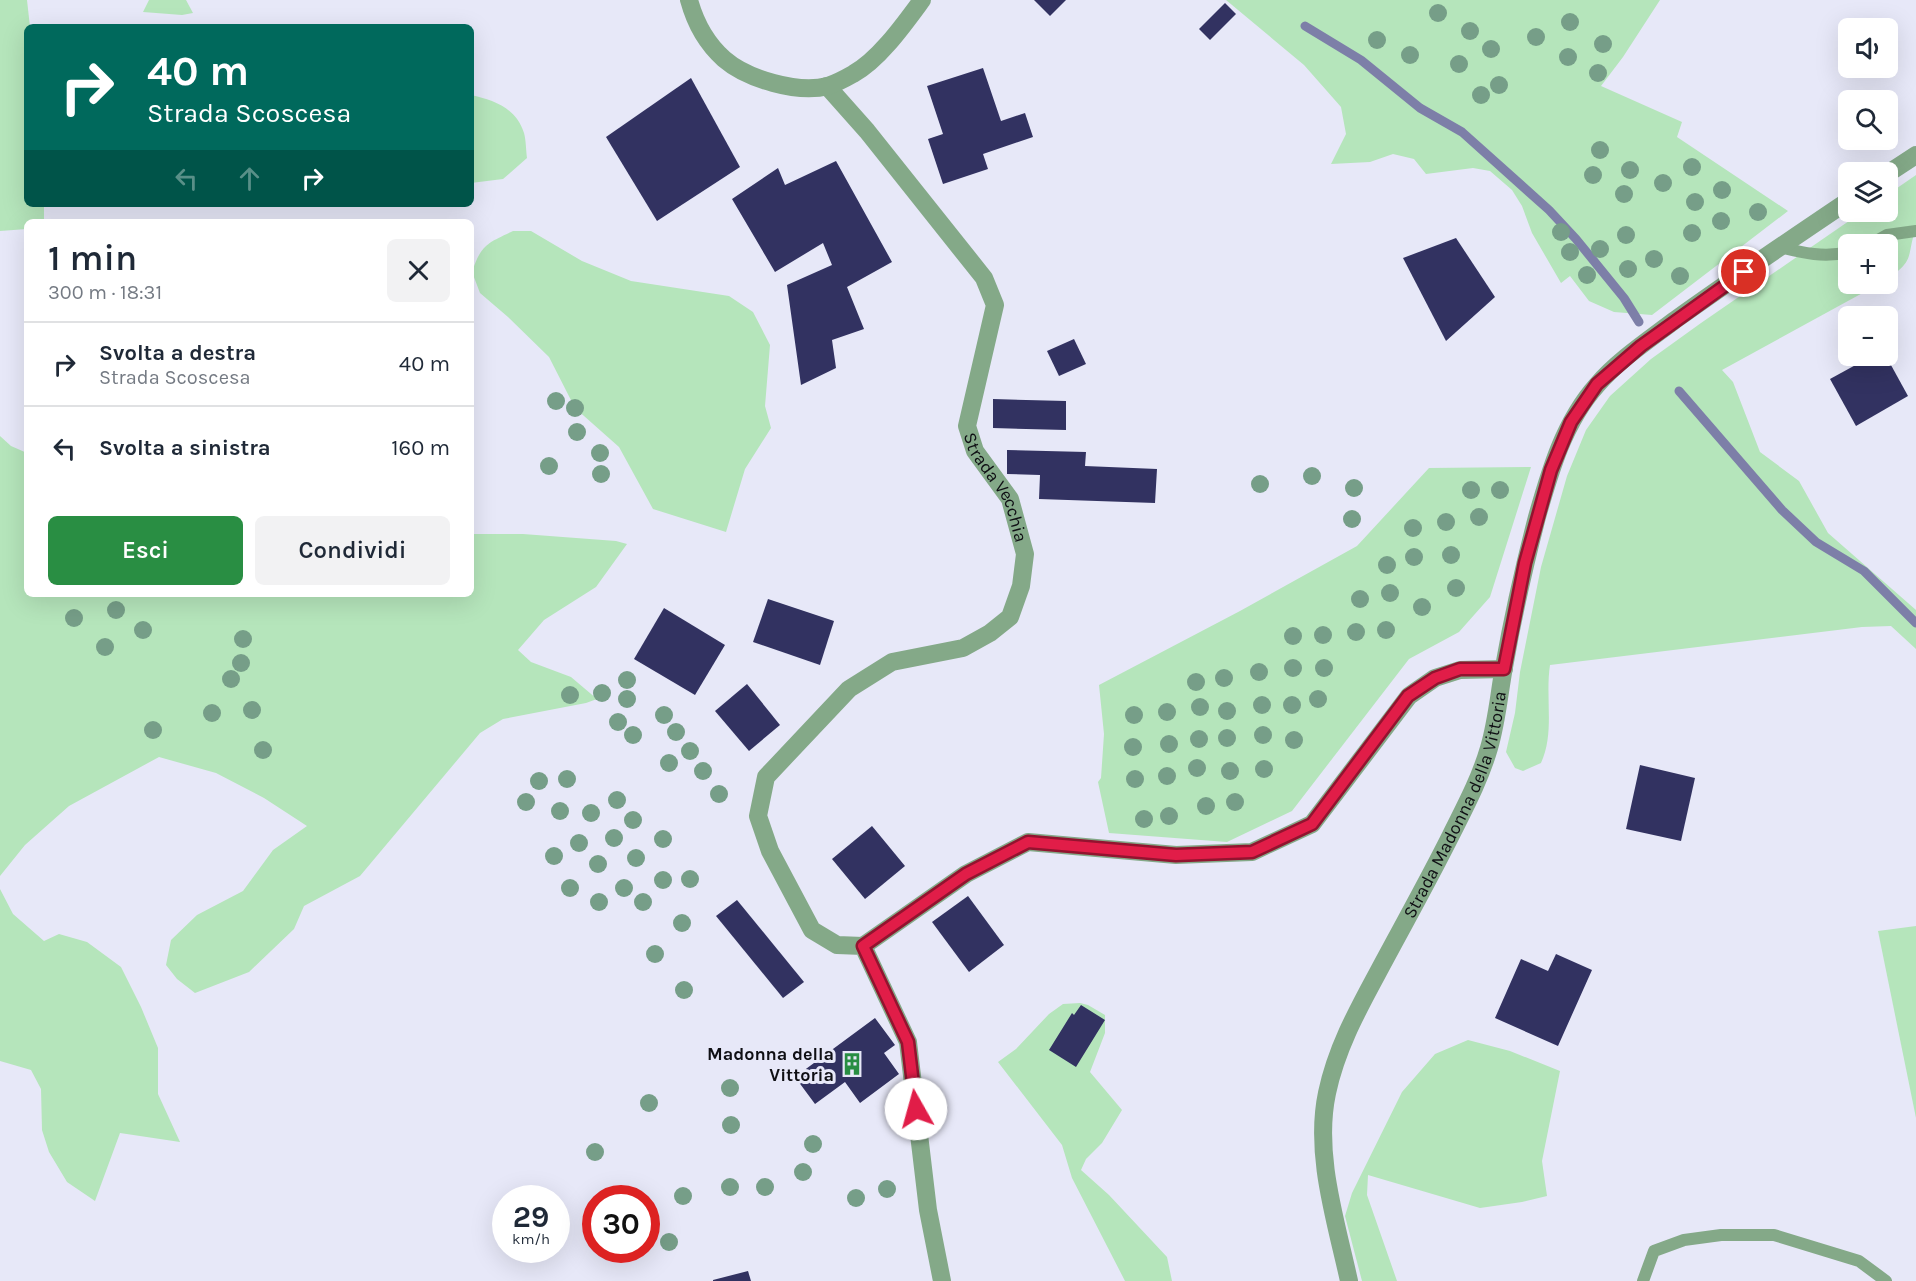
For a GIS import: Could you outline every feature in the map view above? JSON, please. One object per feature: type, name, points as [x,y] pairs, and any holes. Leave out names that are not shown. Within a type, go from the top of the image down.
[{"type":"street","points":[[689,0],[694,16],[708,41],[724,59],[771,83],[802,87],[827,86],[855,73],[876,57],[922,0]]},
{"type":"street","name":"Strada Vecchia","points":[[827,86],[867,131],[984,278],[995,304],[967,426],[975,451],[1010,500],[1025,554],[1021,586],[1010,616],[990,633],[963,648],[892,662],[849,689],[766,777],[758,816],[770,851],[812,930],[837,945],[863,946]]},
{"type":"street","points":[[1898,167],[1916,155]]},
{"type":"street","name":"Strada Madonna della Vittoria","points":[[1349,1281],[1324,1154],[1326,1095],[1334,1063],[1350,1024],[1442,854],[1477,784],[1494,729],[1525,563],[1551,470],[1571,422],[1597,384],[1641,346],[1838,208]]},
{"type":"street","points":[[942,1281],[928,1210],[908,1042],[863,946],[966,874],[1028,842],[1176,855],[1252,852],[1312,824],[1408,696],[1435,678],[1460,669],[1504,669]]},
{"type":"lane","points":[[1894,234],[1916,231]]},
{"type":"lane","points":[[1780,247],[1812,255],[1838,254]]},
{"type":"lane","points":[[1643,1281],[1654,1251],[1684,1240],[1721,1235],[1774,1235],[1859,1262],[1886,1281]]},
{"type":"green space","points":[[0,0],[27,0],[30,24],[24,24],[24,207],[44,207],[44,219],[24,219],[24,229],[0,231]]},
{"type":"green space","points":[[149,0],[186,0],[193,13],[182,15],[143,12]]},
{"type":"green space","points":[[1226,0],[1660,0],[1601,86],[1682,122],[1677,137],[1788,211],[1652,315],[1614,312],[1589,301],[1570,276],[1561,283],[1532,233],[1522,206],[1512,190],[1490,171],[1473,168],[1426,174],[1414,159],[1393,154],[1370,162],[1331,164],[1346,134],[1341,107],[1304,65]]},
{"type":"green space","points":[[474,96],[496,103],[510,111],[516,117],[524,133],[527,158],[503,179],[474,183]]},
{"type":"green space","points":[[1916,175],[1916,228],[1909,257],[1902,267],[1898,271],[1898,234],[1838,234],[1838,294],[1861,294],[1722,370],[1733,382],[1760,452],[1799,481],[1828,533],[1916,610],[1916,649],[1891,626],[1862,627],[1550,665],[1549,728],[1545,752],[1541,763],[1523,771],[1515,768],[1506,752],[1541,567],[1567,476],[1586,430],[1610,396],[1651,359],[1847,222],[1898,222],[1898,187]]},
{"type":"green space","points":[[513,231],[531,231],[582,261],[631,281],[729,296],[753,312],[770,345],[765,406],[771,428],[745,469],[726,532],[653,509],[619,447],[575,408],[549,357],[480,293],[474,277],[474,267],[482,250],[491,242]]},
{"type":"green space","points":[[0,436],[11,446],[24,452],[24,597],[474,597],[474,534],[523,534],[616,541],[627,544],[596,587],[544,620],[518,650],[531,662],[571,677],[597,699],[503,719],[480,733],[360,876],[304,906],[294,929],[249,972],[195,993],[177,979],[166,965],[171,940],[197,915],[243,891],[273,850],[307,826],[264,798],[216,773],[159,757],[69,806],[25,845],[0,876]]},
{"type":"green space","points":[[1531,467],[1490,597],[1459,632],[1409,659],[1292,811],[1227,842],[1109,833],[1098,782],[1101,778],[1104,734],[1099,685],[1357,546],[1429,468]]},
{"type":"green space","points":[[0,889],[13,914],[44,941],[59,934],[87,942],[121,967],[158,1048],[158,1094],[180,1142],[120,1133],[95,1201],[67,1182],[49,1152],[42,1130],[41,1089],[31,1070],[0,1061]]},
{"type":"green space","points":[[1916,926],[1916,1118],[1878,931]]},
{"type":"green space","points":[[1080,1003],[1105,1015],[1105,1033],[1090,1072],[1122,1110],[1102,1143],[1086,1159],[1081,1170],[1109,1195],[1167,1257],[1172,1281],[1125,1281],[1072,1178],[1062,1145],[998,1062],[1016,1049],[1049,1014],[1063,1004]]},
{"type":"green space","points":[[1468,1040],[1510,1051],[1560,1071],[1542,1161],[1547,1196],[1480,1208],[1368,1175],[1367,1195],[1397,1281],[1362,1281],[1345,1216],[1352,1193],[1402,1092],[1435,1054]]},
{"type":"building","points":[[1034,0],[1066,0],[1050,16]]},
{"type":"building","points":[[1225,3],[1236,14],[1210,40],[1199,29]]},
{"type":"building","points":[[983,68],[1001,121],[1025,113],[1033,137],[983,154],[988,169],[943,184],[928,139],[943,134],[927,86]]},
{"type":"building","points":[[691,78],[740,167],[657,221],[606,137]]},
{"type":"building","points":[[836,161],[892,262],[847,287],[864,329],[832,340],[836,368],[801,385],[787,285],[832,265],[823,243],[775,272],[732,199],[778,168],[785,185]]},
{"type":"building","points":[[1456,238],[1495,297],[1446,341],[1403,258]]},
{"type":"building","points":[[1074,339],[1086,364],[1059,376],[1047,351]]},
{"type":"building","points":[[1854,366],[1892,366],[1908,396],[1856,426],[1830,379]]},
{"type":"building","points":[[993,399],[1066,401],[1066,430],[993,428]]},
{"type":"building","points":[[1007,450],[1086,452],[1085,466],[1157,469],[1155,503],[1039,499],[1040,475],[1007,474]]},
{"type":"building","points":[[768,599],[834,621],[820,665],[753,642]]},
{"type":"building","points":[[664,608],[725,645],[695,695],[634,659]]},
{"type":"building","points":[[747,684],[780,725],[749,751],[715,711]]},
{"type":"building","points":[[1640,765],[1695,778],[1681,841],[1626,829]]},
{"type":"building","points":[[872,826],[905,866],[865,899],[832,859]]},
{"type":"building","points":[[968,896],[1004,945],[969,972],[932,922]]},
{"type":"building","points":[[737,900],[804,982],[783,998],[716,916]]},
{"type":"building","points":[[1556,954],[1592,970],[1558,1046],[1495,1018],[1521,959],[1548,971]]},
{"type":"building","points":[[1081,1005],[1105,1020],[1076,1067],[1049,1050],[1072,1013],[1074,1015]]},
{"type":"building","name":"Madonna della Vittoria","points":[[875,1018],[895,1045],[884,1053],[899,1074],[860,1103],[845,1082],[815,1104],[795,1077]]},
{"type":"building","points":[[748,1271],[751,1281],[713,1281],[713,1280]]},
{"type":"waterway","points":[[1305,26],[1361,60],[1420,108],[1462,132],[1549,210],[1624,298],[1639,322]]},
{"type":"waterway","points":[[1679,391],[1782,510],[1816,542],[1864,571],[1916,623]]},
{"type":"place","name":"Madonna della Vittoria","points":[[852,1064]]},
{"type":"route","points":[[916,1109],[908,1042],[863,946],[966,874],[1028,842],[1176,855],[1252,852],[1312,824],[1408,696],[1435,678],[1460,669],[1504,669],[1525,563],[1551,470],[1571,422],[1597,384],[1641,346],[1744,272]]}]
